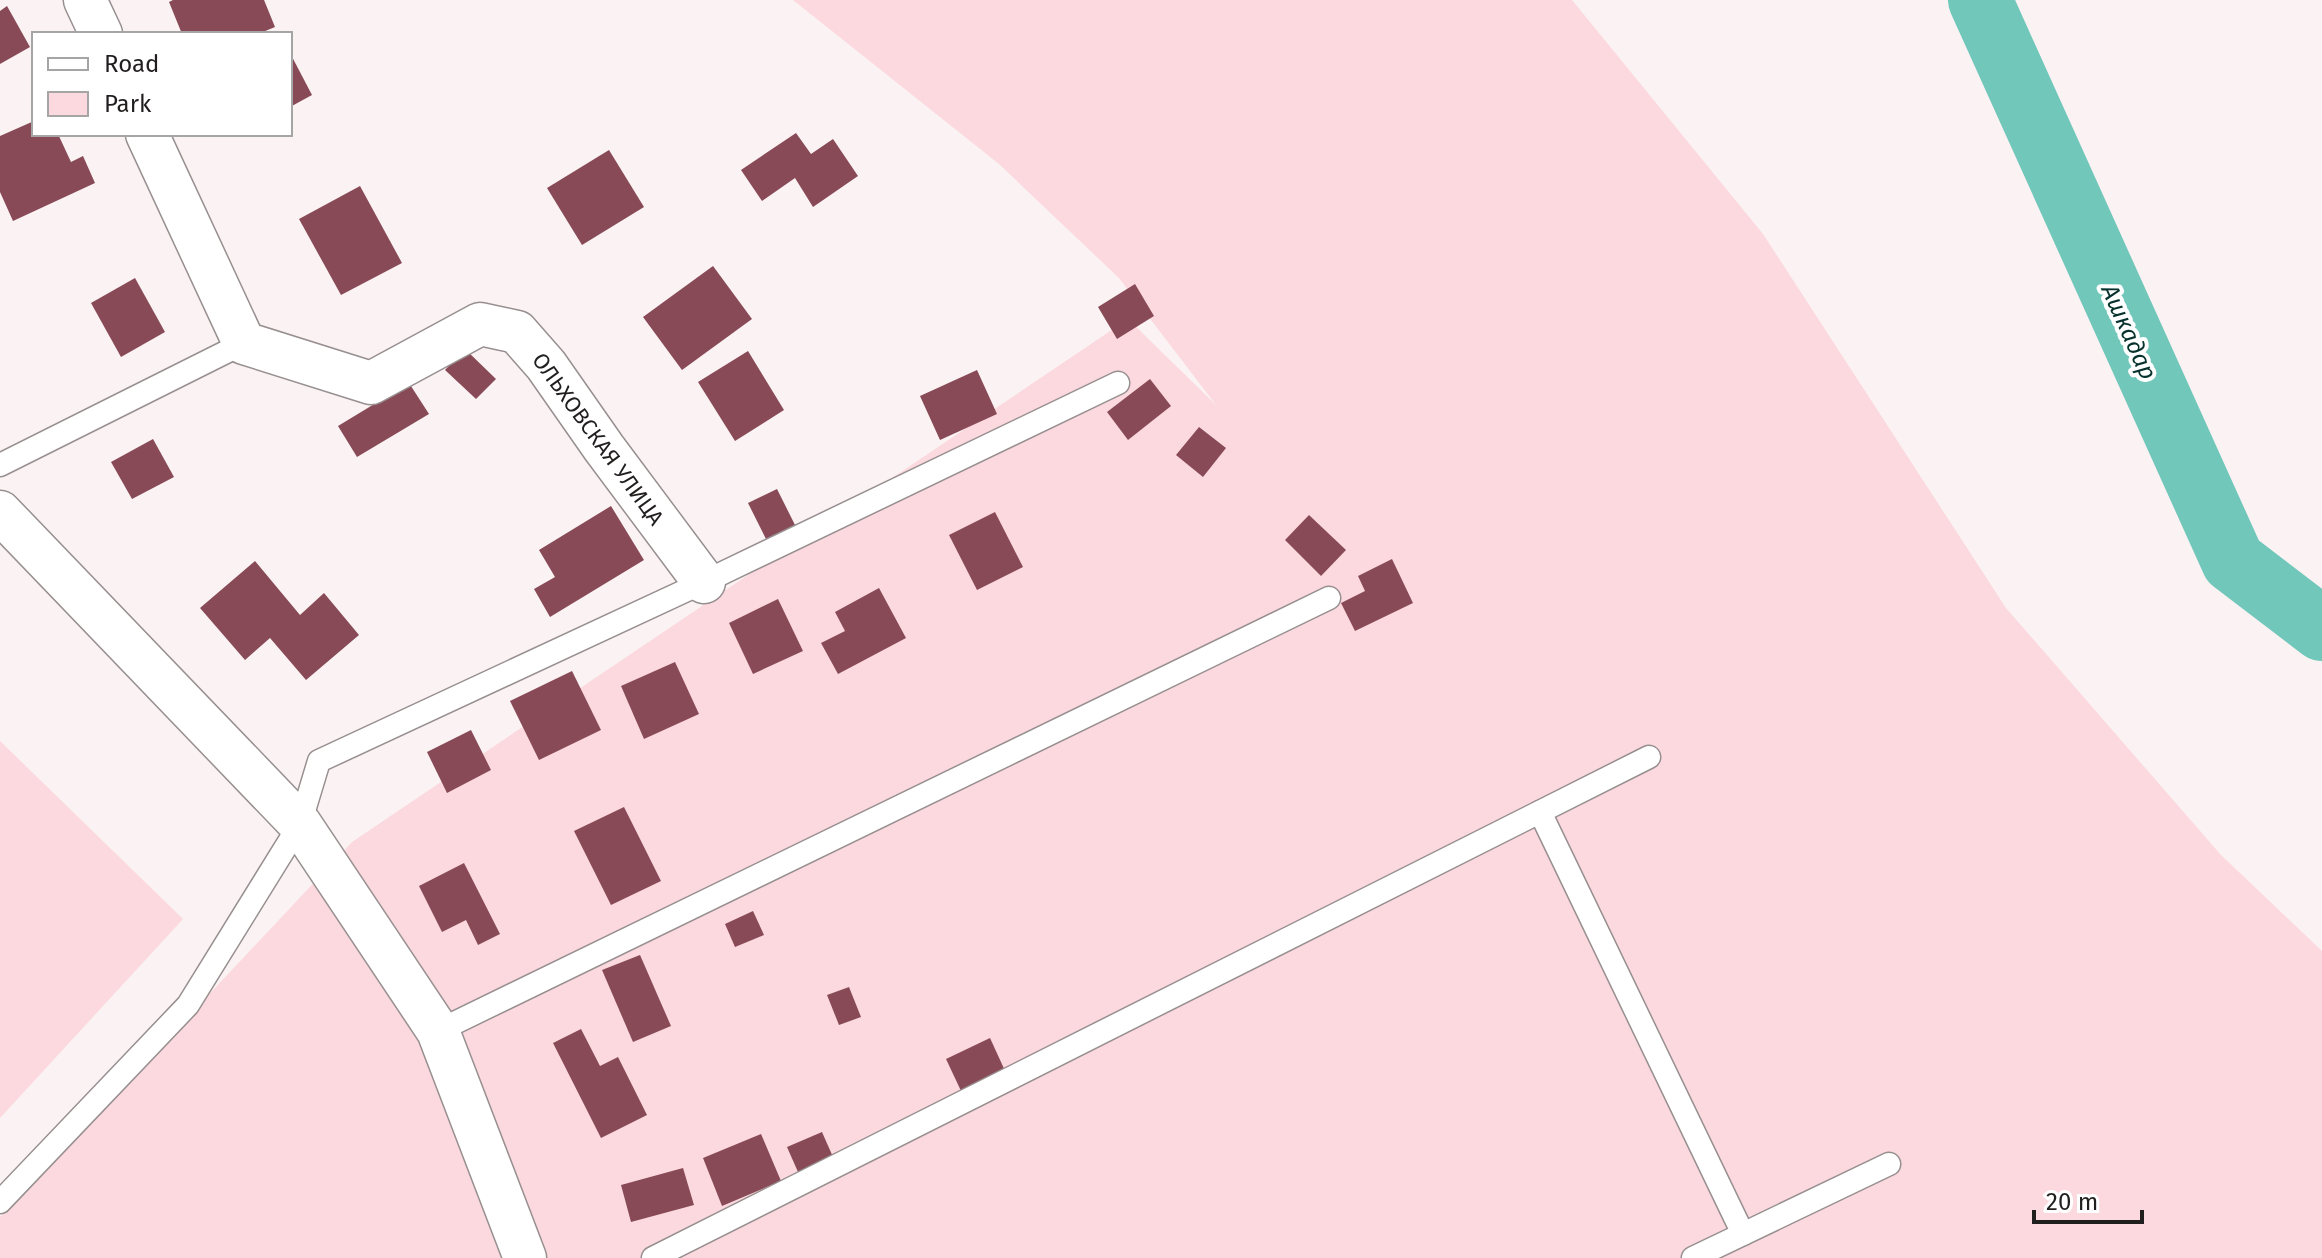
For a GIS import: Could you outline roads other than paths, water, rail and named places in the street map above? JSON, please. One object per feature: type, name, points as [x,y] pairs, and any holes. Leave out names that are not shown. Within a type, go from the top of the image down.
[{"type":"street","points":[[85,0],[100,32]]},
{"type":"street","points":[[148,136],[244,343]]},
{"type":"street","name":"ОЛЬХОВСКАЯ УЛИЦА","points":[[244,343],[371,383],[480,324],[517,332],[546,365],[704,582]]},
{"type":"street","points":[[0,512],[300,824],[438,1031],[525,1258]]},
{"type":"lane","points":[[0,465],[244,343]]},
{"type":"lane","points":[[0,1202],[188,1005],[300,824],[319,761],[704,582],[1118,383]]},
{"type":"lane","points":[[438,1031],[1329,598]]},
{"type":"lane","points":[[653,1258],[1649,757]]},
{"type":"lane","points":[[1540,812],[1743,1234]]},
{"type":"lane","points":[[1693,1258],[1889,1164]]},
{"type":"waterway","name":"Ашкадар","points":[[1980,0],[2233,561],[2322,629]]}]
